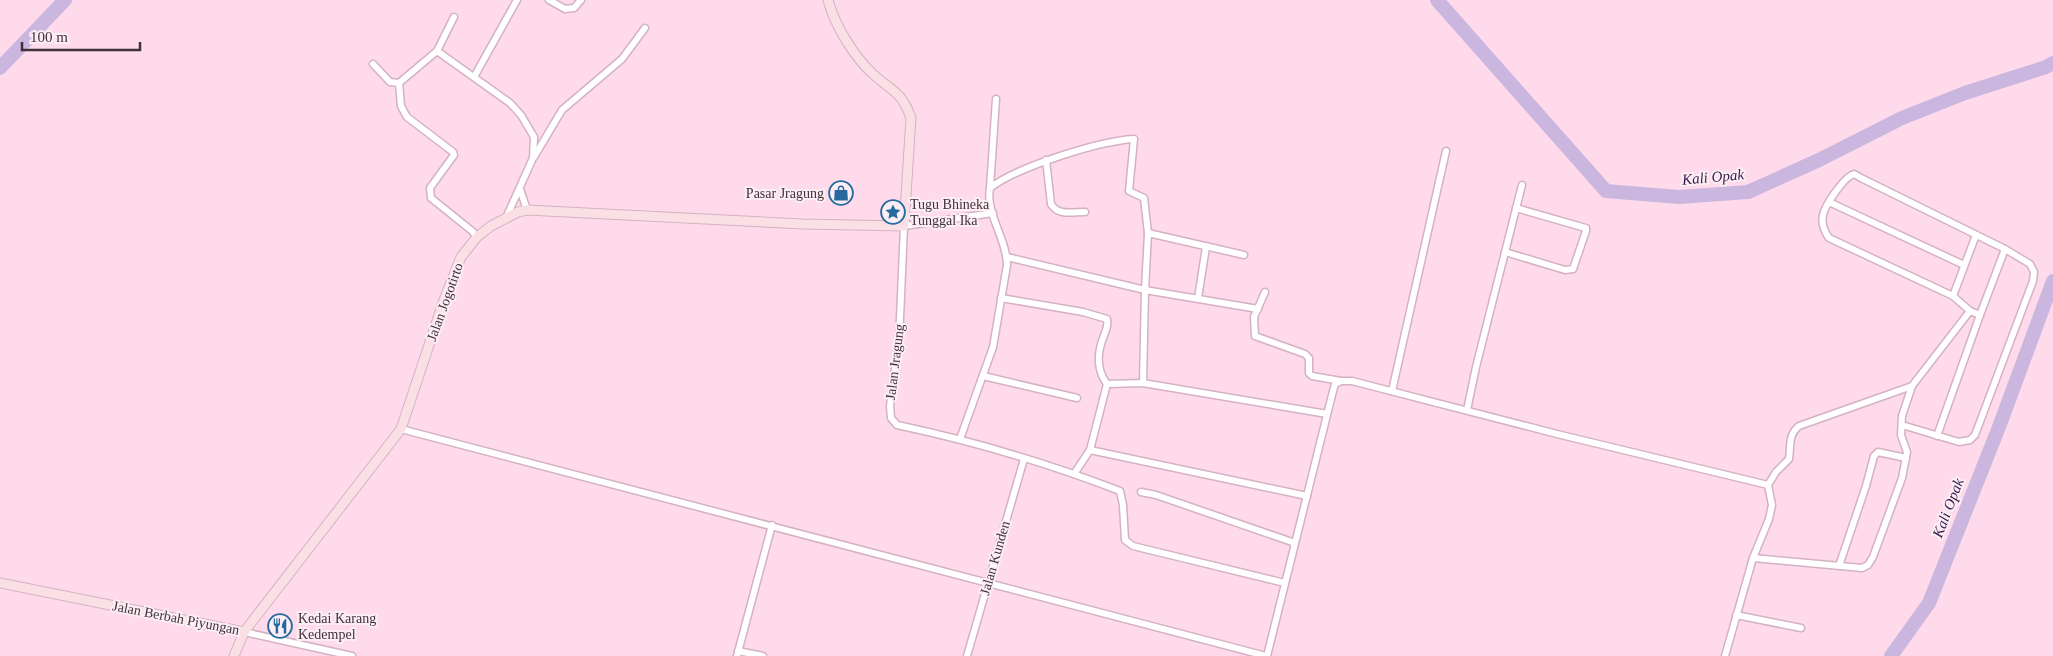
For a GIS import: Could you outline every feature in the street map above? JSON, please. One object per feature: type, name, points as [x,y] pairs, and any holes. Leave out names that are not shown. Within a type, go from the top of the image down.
[{"type":"street","points":[[474,78],[517,0]]},
{"type":"street","points":[[549,0],[565,9],[574,8],[581,0]]},
{"type":"street","points":[[828,0],[843,33],[858,57],[874,74],[901,95],[911,118],[904,226],[993,213]]},
{"type":"street","points":[[373,64],[390,82],[399,82],[437,51],[454,17]]},
{"type":"street","points":[[506,218],[533,158],[562,110],[622,60],[645,28]]},
{"type":"street","points":[[437,51],[510,103],[521,115],[534,137],[533,158]]},
{"type":"street","points":[[399,82],[401,106],[407,117],[453,152],[454,155],[430,188],[431,198],[477,237]]},
{"type":"street","points":[[960,439],[993,347],[1007,257],[993,213],[990,188],[996,99]]},
{"type":"street","points":[[990,188],[1046,160],[1120,140],[1134,139],[1129,191],[1144,198],[1148,233],[1143,383]]},
{"type":"street","points":[[1392,391],[1446,151]]},
{"type":"street","points":[[1046,160],[1053,208],[1058,212],[1084,212]]},
{"type":"street","points":[[1902,424],[1937,436],[1964,442],[1975,435],[2033,281],[2034,272],[2030,264],[2005,249],[1854,174],[1846,178],[1829,202],[1823,215],[1824,231],[1829,238],[1953,296],[1970,311],[1980,315]]},
{"type":"street","points":[[1467,410],[1522,185]]},
{"type":"street","points":[[520,189],[527,210]]},
{"type":"street","points":[[1829,202],[1964,265]]},
{"type":"street","points":[[1505,252],[1565,270],[1573,269],[1586,231],[1586,228],[1516,208]]},
{"type":"street","name":"Jalan Jogotirto","points":[[234,656],[244,632],[401,429],[445,297],[461,257],[477,237],[506,218],[527,210],[904,226]]},
{"type":"street","name":"Jalan Jragung","points":[[904,226],[900,333],[890,406],[892,418],[897,425],[960,439],[1074,474],[1120,491],[1125,540],[1133,546],[1286,583]]},
{"type":"street","points":[[1148,233],[1244,255]]},
{"type":"street","points":[[1953,296],[1976,235]]},
{"type":"street","points":[[1198,298],[1206,246]]},
{"type":"street","points":[[1937,436],[2005,249]]},
{"type":"street","points":[[1007,257],[1145,290],[1258,309]]},
{"type":"street","points":[[1265,292],[1254,317],[1255,336],[1305,354],[1309,358],[1309,373],[1312,376],[1352,381],[1557,434],[1768,484]]},
{"type":"street","points":[[1002,298],[1083,312],[1107,319],[1108,324],[1098,358],[1107,384],[1090,450],[1074,474]]},
{"type":"street","points":[[1753,558],[1862,568],[1868,565],[1873,558],[1902,478],[1907,448],[1901,435],[1902,416],[1912,386],[1970,311]]},
{"type":"street","points":[[983,376],[1077,398]]},
{"type":"street","points":[[401,429],[1267,656],[1335,384],[1341,381]]},
{"type":"street","points":[[1107,384],[1143,383],[1327,414]]},
{"type":"street","points":[[1726,656],[1753,558],[1769,519],[1772,505],[1768,484],[1776,472],[1789,459],[1790,437],[1793,431],[1799,426],[1912,386]]},
{"type":"street","points":[[1090,450],[1307,496]]},
{"type":"street","points":[[1839,566],[1874,456],[1878,452],[1906,458]]},
{"type":"street","name":"Jalan Kunden","points":[[967,656],[1024,459]]},
{"type":"street","points":[[1141,492],[1156,495],[1295,543]]},
{"type":"street","points":[[763,656],[738,653],[772,525]]},
{"type":"street","name":"Jalan Berbah Piyungan","points":[[0,583],[244,632],[352,656]]},
{"type":"street","points":[[1736,615],[1801,628]]},
{"type":"waterway","name":"Kali Opak","points":[[0,68],[65,0]]},
{"type":"waterway","name":"Kali Opak","points":[[1437,0],[1606,191],[1679,197],[1748,192],[1819,160],[1902,118],[1965,93],[2046,67],[2053,63]]},
{"type":"waterway","name":"Kali Opak","points":[[1891,656],[1929,603],[1999,427],[2053,281]]},
{"type":"place","name":"Pasar Jragung","points":[[841,193]]},
{"type":"place","name":"Tugu Bhineka Tunggal Ika","points":[[893,212]]},
{"type":"place","name":"Kedai Karang Kedempel","points":[[280,626]]}]
